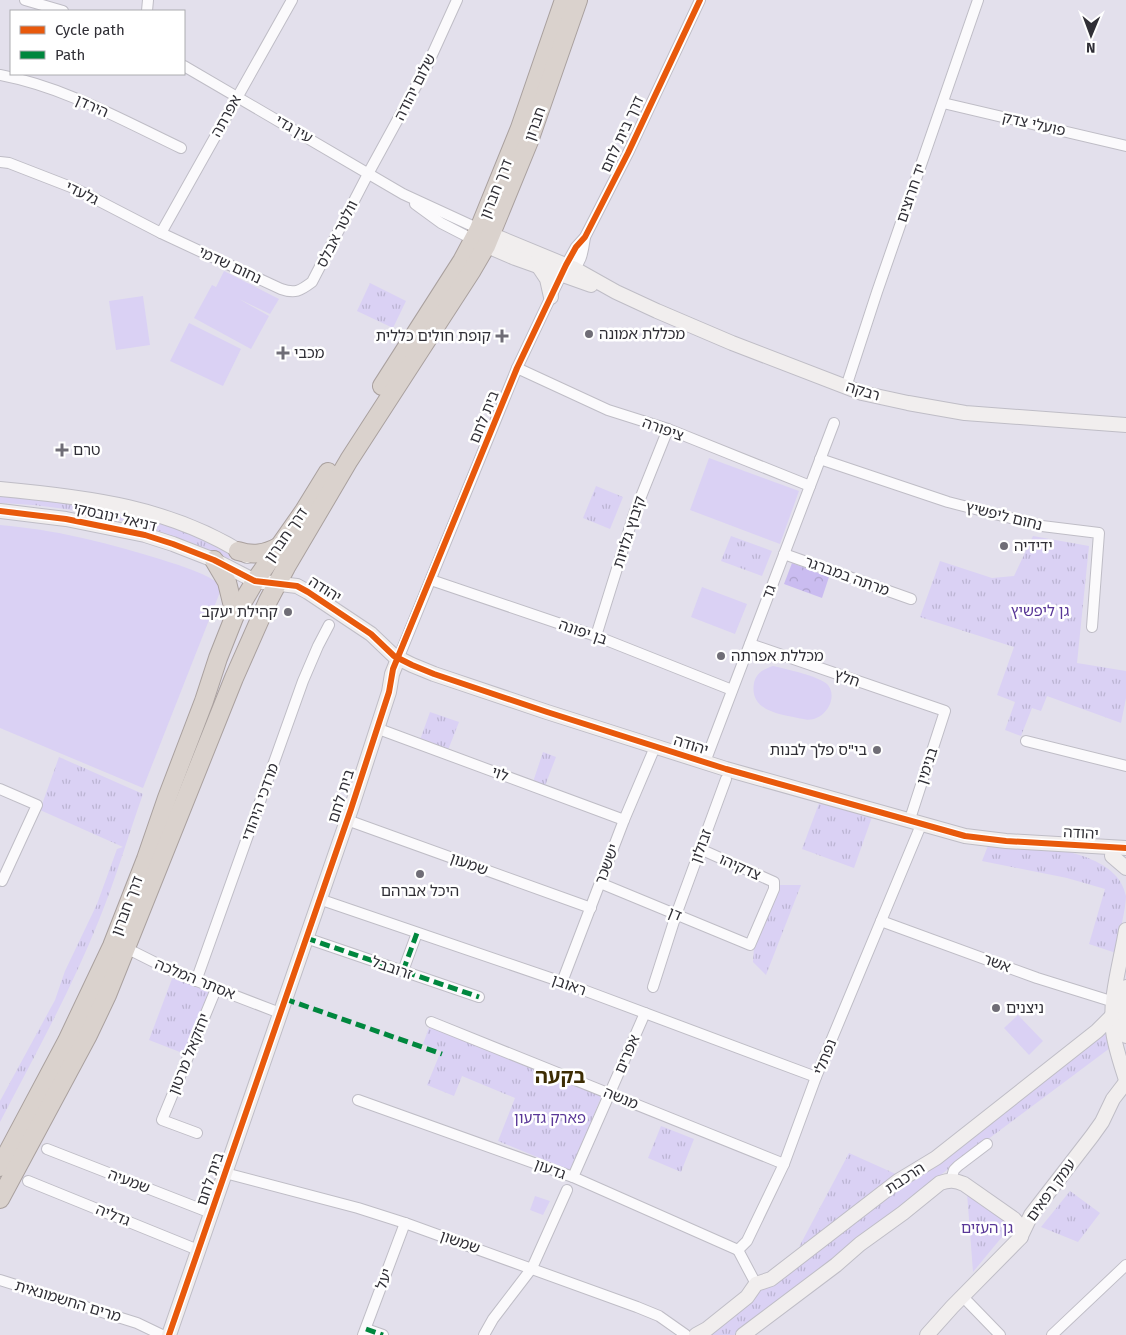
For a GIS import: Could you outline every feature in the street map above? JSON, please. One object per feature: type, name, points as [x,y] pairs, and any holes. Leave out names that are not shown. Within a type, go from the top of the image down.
[{"type":"highway","name":"דרך חברון","points":[[0,1168],[119,947],[276,584],[362,438],[472,270],[564,0]]},
{"type":"highway","name":"חברון","points":[[483,237],[529,141],[578,0]]},
{"type":"highway","name":"דרך חברון","points":[[0,1199],[88,1035],[119,947],[167,798],[235,615],[259,574],[304,511],[483,237]]},
{"type":"highway","points":[[238,551],[260,554],[278,546]]},
{"type":"highway","points":[[214,560],[226,578],[235,615]]},
{"type":"street","points":[[25,0],[60,10]]},
{"type":"street","name":"אפרתה","points":[[161,233],[292,0]]},
{"type":"street","name":"שלום יהודה","points":[[368,172],[427,66],[456,0]]},
{"type":"street","name":"דרך בית לחם","points":[[567,270],[581,258],[585,237],[628,152],[700,0]]},
{"type":"street","name":"יד חרוצים","points":[[846,387],[978,0]]},
{"type":"street","name":"עין גדי","points":[[185,67],[403,194],[483,237]]},
{"type":"street","name":"הירדן","points":[[0,75],[43,85],[90,104],[181,148]]},
{"type":"street","name":"פועלי צדק","points":[[943,103],[1126,146]]},
{"type":"street","name":"גלעדי","points":[[0,162],[9,163],[76,189],[161,233]]},
{"type":"street","name":"וולטר אבלס","points":[[300,292],[312,282],[368,172]]},
{"type":"street","name":"נחום שדמי","points":[[161,233],[281,290],[292,293],[300,292]]},
{"type":"street","name":"רבקה","points":[[483,237],[539,267],[567,270]]},
{"type":"street","name":"רבקה","points":[[483,237],[567,270],[732,343],[862,392],[908,403],[965,413],[1126,425]]},
{"type":"street","points":[[539,267],[547,279],[551,297]]},
{"type":"street","name":"בית לחם","points":[[168,1335],[347,820],[389,692],[392,674],[518,368],[551,297],[567,270]]},
{"type":"street","name":"ציפורה","points":[[518,368],[608,410],[668,430],[810,486]]},
{"type":"street","name":"גד","points":[[705,762],[834,423]]},
{"type":"street","name":"קיבוץ גלויות","points":[[596,636],[634,514],[668,430]]},
{"type":"street","name":"נחום ליפשיץ","points":[[820,459],[966,507],[1042,526],[1100,533],[1092,627]]},
{"type":"street","name":"דניאל ינובסקי","points":[[0,489],[109,502],[171,519],[202,530],[238,551],[259,574]]},
{"type":"street","name":"דניאל ינובסקי","points":[[0,511],[66,518],[114,528],[173,544],[214,560],[259,574],[276,584]]},
{"type":"street","name":"מרתה במברגר","points":[[784,554],[911,599]]},
{"type":"street","name":"בן יפונה","points":[[431,580],[596,636],[732,690]]},
{"type":"street","name":"יהודה","points":[[276,584],[297,586],[308,592],[371,634],[398,659],[412,665],[537,709],[729,770],[965,836],[1006,841],[1126,848]]},
{"type":"street","name":"מרדכי היהודי","points":[[196,981],[303,681],[329,625]]},
{"type":"street","name":"חלץ","points":[[750,644],[945,711]]},
{"type":"street","name":"בית לחם","points":[[389,692],[402,671],[412,665]]},
{"type":"street","name":"בנימין","points":[[915,823],[945,711]]},
{"type":"street","name":"לוי","points":[[376,728],[624,820]]},
{"type":"street","points":[[1026,741],[1126,766]]},
{"type":"street","name":"יששכר","points":[[562,982],[624,820],[655,747]]},
{"type":"street","name":"זבולון","points":[[676,914],[726,779]]},
{"type":"street","points":[[0,789],[37,805],[2,881]]},
{"type":"street","name":"שמעון","points":[[347,820],[591,908]]},
{"type":"street","name":"נפתלי","points":[[738,1250],[747,1241],[784,1164],[816,1078],[881,921],[915,823]]},
{"type":"street","name":"יהודה","points":[[1082,846],[1119,857]]},
{"type":"street","name":"צדקיהו","points":[[700,849],[774,882],[774,889],[750,945]]},
{"type":"street","points":[[1119,857],[1126,868]]},
{"type":"street","name":"דן","points":[[600,883],[750,945]]},
{"type":"street","name":"ראובן","points":[[319,899],[562,982],[816,1078]]},
{"type":"street","points":[[653,987],[676,914]]},
{"type":"street","name":"אשר","points":[[881,921],[1037,978],[1098,998],[1113,1009]]},
{"type":"street","points":[[1126,930],[1113,1009],[1114,1040],[1126,1081]]},
{"type":"street","points":[[404,971],[417,933]]},
{"type":"street","name":"זרובבל","points":[[306,938],[479,997]]},
{"type":"street","name":"אסתר המלכה","points":[[119,947],[165,969],[280,1013]]},
{"type":"street","points":[[1125,1031],[1123,1013],[1126,987]]},
{"type":"street","name":"יחזקאל מרטון","points":[[197,1133],[162,1120],[216,989]]},
{"type":"street","name":"הרכבת","points":[[696,1335],[747,1297],[756,1284],[771,1279],[894,1184],[936,1158],[1083,1042],[1113,1009]]},
{"type":"street","name":"אפרים","points":[[573,1177],[645,1013]]},
{"type":"street","name":"מנשה","points":[[431,1022],[784,1164]]},
{"type":"street","name":"עמק רפאים","points":[[927,1335],[1021,1237],[1032,1215],[1102,1122],[1113,1099],[1126,1081]]},
{"type":"street","name":"גדעון","points":[[358,1100],[573,1177],[738,1250]]},
{"type":"street","name":"הרכבת","points":[[743,1335],[940,1183],[951,1180],[954,1170],[958,1166],[987,1144]]},
{"type":"street","name":"שמעיה","points":[[47,1148],[211,1213]]},
{"type":"street","name":"שמשון","points":[[225,1173],[358,1208],[405,1223],[659,1316],[686,1335]]},
{"type":"street","points":[[951,1180],[964,1184],[1015,1221],[1020,1226],[1021,1237]]},
{"type":"street","name":"גדליה","points":[[28,1181],[198,1250]]},
{"type":"street","points":[[484,1335],[493,1319],[532,1268],[567,1190]]},
{"type":"street","name":"יעל","points":[[364,1332],[405,1223]]},
{"type":"street","points":[[738,1250],[756,1284]]},
{"type":"street","points":[[1052,1335],[1126,1265]]},
{"type":"street","name":"מרים החשמונאית","points":[[0,1280],[137,1323],[162,1335]]},
{"type":"street","points":[[968,1302],[1000,1335]]},
{"type":"street","points":[[364,1332],[384,1335]]},
{"type":"green space","points":[[224,271],[279,299],[270,314],[239,299],[269,316],[251,349],[194,318],[212,285],[216,287]]},
{"type":"green space","points":[[370,283],[406,301],[393,328],[357,311]]},
{"type":"green space","points":[[143,296],[150,345],[116,350],[109,301]]},
{"type":"green space","points":[[189,323],[241,349],[223,386],[170,361]]},
{"type":"green space","points":[[709,458],[799,491],[780,544],[690,510]]},
{"type":"green space","points":[[596,486],[623,497],[610,529],[583,518]]},
{"type":"green space","points":[[0,492],[111,508],[147,517],[190,534],[231,555],[229,559],[179,538],[109,517],[44,506],[0,503]]},
{"type":"green space","points":[[0,525],[59,533],[115,546],[186,568],[217,582],[220,592],[143,788],[0,728]]},
{"type":"green space","points":[[731,536],[772,551],[762,576],[721,561]]},
{"type":"green space","name":"גן ליפשיץ","points":[[1033,536],[1089,546],[1077,663],[1126,671],[1126,698],[1121,723],[1047,696],[1041,711],[1032,708],[1021,736],[1005,730],[1015,702],[997,695],[1014,647],[920,617],[940,561],[992,578],[1014,576]]},
{"type":"green space","points":[[792,563],[829,577],[822,598],[784,584]]},
{"type":"green space","points":[[702,587],[747,604],[735,634],[691,617]]},
{"type":"green space","points":[[773,666],[810,676],[828,685],[832,697],[823,714],[810,720],[777,713],[762,706],[756,700],[754,683],[761,672]]},
{"type":"green space","points":[[430,712],[459,722],[448,750],[420,740]]},
{"type":"green space","points":[[543,752],[556,757],[545,786],[533,782]]},
{"type":"green space","points":[[59,757],[143,794],[111,888],[77,972],[0,1122],[0,1101],[55,1000],[65,971],[97,904],[117,849],[123,847],[40,810]]},
{"type":"green space","points":[[821,798],[872,817],[854,868],[802,849]]},
{"type":"green space","points":[[989,843],[1025,845],[1068,852],[1089,858],[1106,867],[1119,880],[1126,896],[1116,953],[1089,944],[1105,889],[1067,878],[982,861]]},
{"type":"green space","points":[[779,885],[801,885],[766,975],[753,962],[754,947]]},
{"type":"green space","points":[[173,976],[210,992],[185,1054],[149,1040]]},
{"type":"green space","points":[[1018,1015],[1043,1041],[1029,1055],[1004,1028]]},
{"type":"green space","name":"פארק גדעון","points":[[430,1025],[602,1095],[571,1171],[498,1141],[515,1098],[462,1076],[454,1096],[427,1085],[441,1051],[423,1044]]},
{"type":"green space","points":[[1106,1028],[1110,1048],[947,1170],[734,1335],[706,1335],[758,1289]]},
{"type":"green space","points":[[661,1126],[694,1139],[681,1172],[648,1158]]},
{"type":"green space","points":[[849,1153],[898,1175],[799,1247]]},
{"type":"green space","points":[[1070,1191],[1100,1213],[1078,1242],[1041,1227]]},
{"type":"green space","name":"גן העזים","points":[[967,1193],[1011,1226],[973,1272]]},
{"type":"green space","points":[[535,1196],[550,1201],[543,1215],[530,1210]]},
{"type":"marked path","points":[[403,971],[417,933]]},
{"type":"marked path","points":[[306,938],[479,997]]},
{"type":"marked path","points":[[285,999],[442,1054]]},
{"type":"marked path","points":[[366,1329],[383,1335]]},
{"type":"cycle path","points":[[169,1335],[351,809],[389,692],[393,669],[517,368],[566,265],[576,247],[585,237],[628,153],[700,0]]},
{"type":"cycle path","points":[[0,511],[66,519],[145,535],[214,560],[255,581],[297,586],[371,634],[394,656],[412,665],[547,712],[726,769],[965,836],[1006,841],[1126,848]]},
{"type":"place","name":"מכללת אמונה","points":[[589,334]]},
{"type":"place","name":"קופת חולים כללית","points":[[502,336]]},
{"type":"place","name":"מכבי","points":[[283,353]]},
{"type":"place","name":"טרם","points":[[62,450]]},
{"type":"place","name":"ידידיה","points":[[1004,546]]},
{"type":"place","name":"קהילת יעקב","points":[[288,612]]},
{"type":"place","name":"מכללת אפרתה","points":[[721,656]]},
{"type":"place","name":"בי\"ס פלך לבנות","points":[[877,750]]},
{"type":"place","name":"היכל אברהם","points":[[420,874]]},
{"type":"place","name":"ניצנים","points":[[996,1008]]},
{"type":"district","name":"בקעה","points":[[560,1076]]}]
